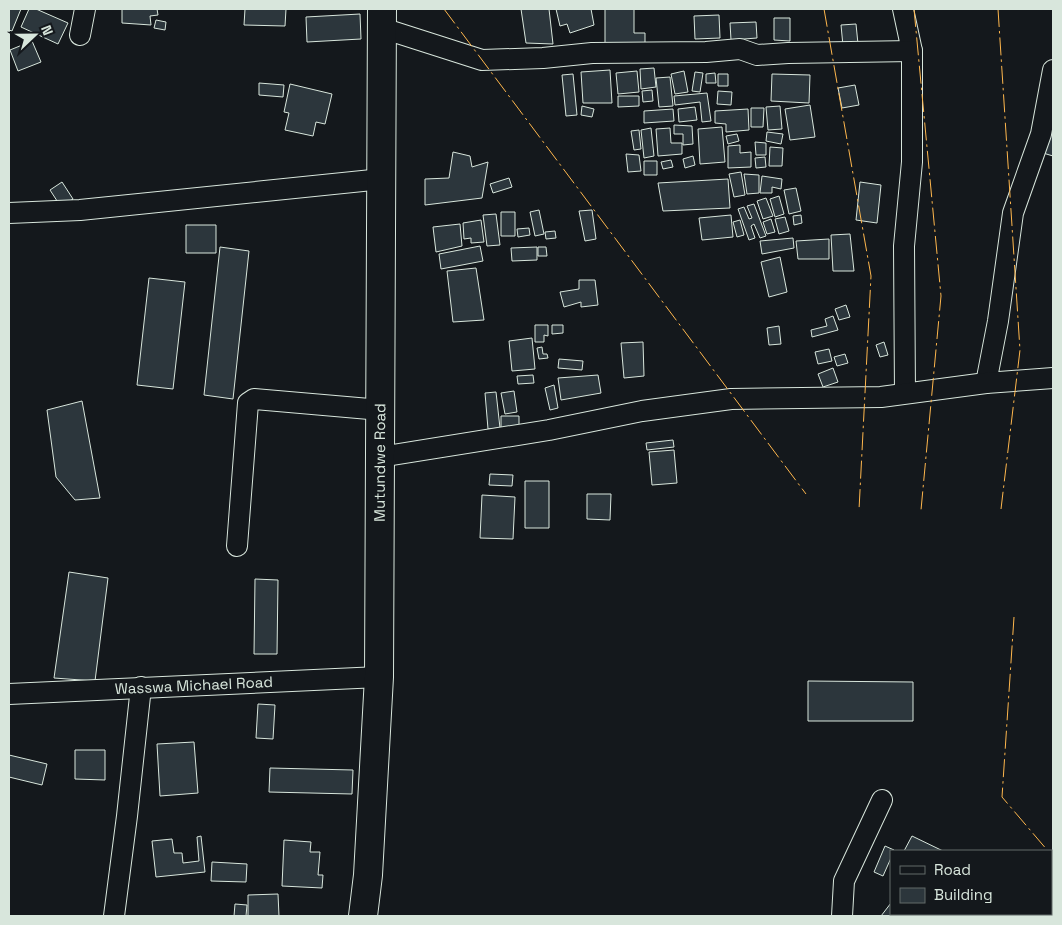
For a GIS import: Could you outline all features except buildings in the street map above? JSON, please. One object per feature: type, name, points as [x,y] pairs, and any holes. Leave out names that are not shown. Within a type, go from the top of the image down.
[{"type":"main road","name":"Mutundwe Road","points":[[363,916],[368,875],[379,677],[382,18]]},
{"type":"street","points":[[80,35],[85,9]]},
{"type":"street","points":[[904,9],[912,51],[912,162],[904,246],[905,393]]},
{"type":"street","points":[[382,18],[482,60],[543,58],[592,53],[706,52],[740,49],[757,55],[912,51]]},
{"type":"street","points":[[986,383],[998,321],[1013,214],[1040,134],[1053,70]]},
{"type":"street","points":[[9,213],[80,210],[382,178]]},
{"type":"street","points":[[380,457],[549,430],[642,411],[731,399],[881,397],[986,383],[1053,378]]},
{"type":"street","points":[[236,546],[248,403],[254,399],[381,410]]},
{"type":"street","name":"Wasswa Michael Road","points":[[9,694],[379,677]]},
{"type":"street","points":[[114,916],[141,687]]},
{"type":"street","points":[[842,916],[844,881],[882,800]]},
{"type":"power","points":[[444,9],[806,494]]},
{"type":"power","points":[[824,9],[871,276],[859,510]]},
{"type":"power","points":[[914,9],[941,296],[921,510]]},
{"type":"power","points":[[998,9],[1020,350],[1001,509]]},
{"type":"power","points":[[1014,617],[1002,797],[1047,850]]}]
